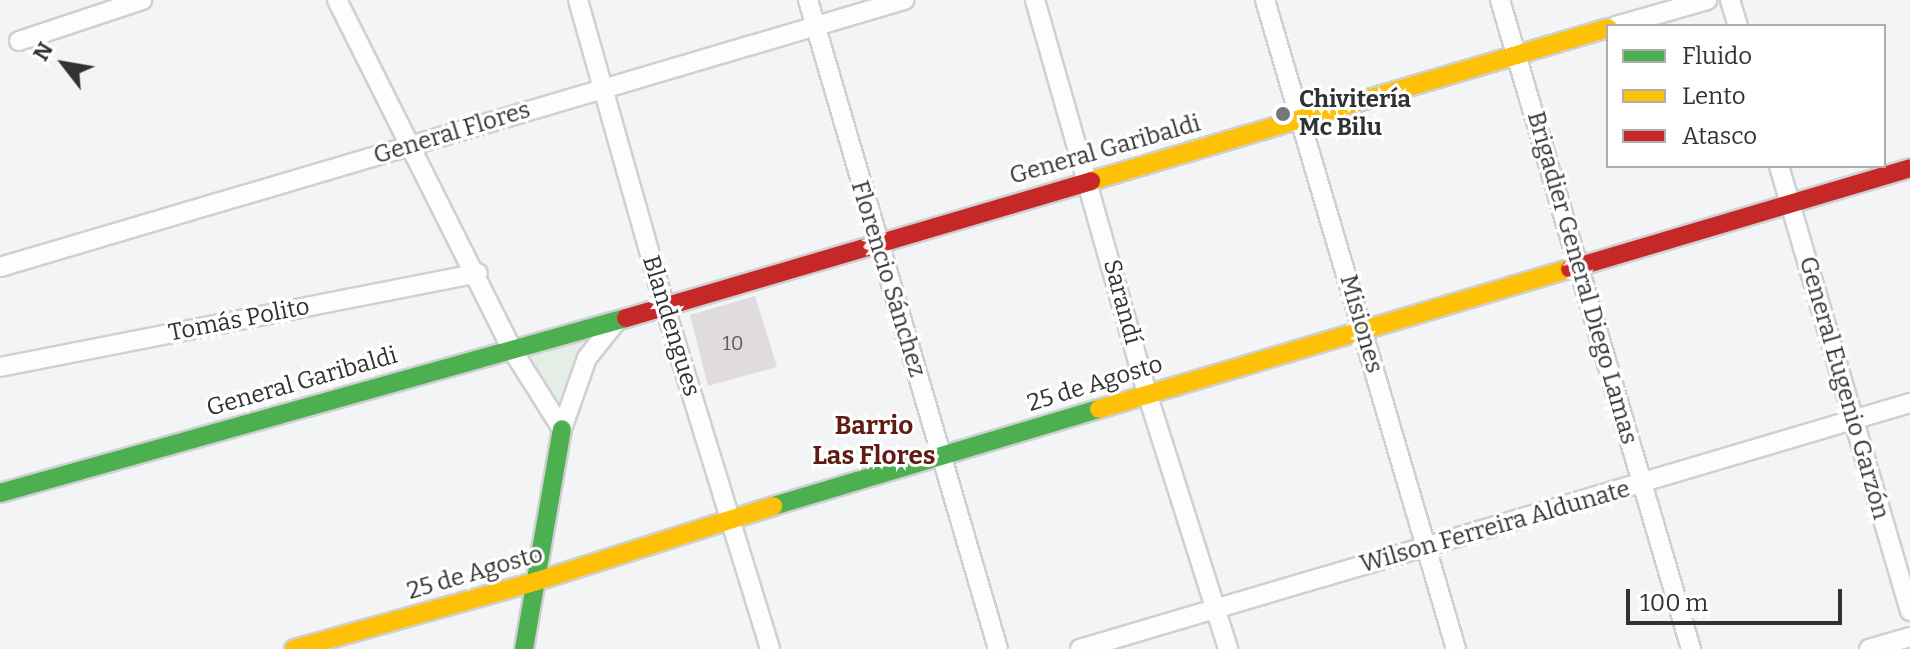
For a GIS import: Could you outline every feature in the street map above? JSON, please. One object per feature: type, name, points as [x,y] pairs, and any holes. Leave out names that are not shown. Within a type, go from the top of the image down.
[{"type":"street","points":[[19,41],[142,0]]},
{"type":"street","points":[[337,0],[478,273],[511,348],[562,429]]},
{"type":"street","name":"Blandengues","points":[[578,0],[664,304],[770,649]]},
{"type":"street","name":"Florencio Sánchez","points":[[808,0],[875,240],[998,649]]},
{"type":"street","name":"General Flores","points":[[0,267],[904,0]]},
{"type":"street","name":"Sarandí","points":[[1035,0],[1147,393],[1228,649]]},
{"type":"street","name":"Misiones","points":[[1265,0],[1456,649]]},
{"type":"street","name":"Brigadier General Diego Lamas","points":[[1500,0],[1691,649]]},
{"type":"street","points":[[1623,24],[1707,0]]},
{"type":"street","points":[[1730,0],[1737,24]]},
{"type":"street","name":"General Garibaldi","points":[[0,493],[511,348],[617,321],[875,240],[1606,29]]},
{"type":"street","name":"General Eugenio Garzón","points":[[1780,168],[1910,611]]},
{"type":"street","name":"25 de Agosto","points":[[294,649],[534,582],[729,519],[1147,393],[1910,168]]},
{"type":"street","name":"Tomás Polito","points":[[0,367],[478,273]]},
{"type":"street","points":[[524,649],[562,429],[587,358],[617,321]]},
{"type":"street","name":"Wilson Ferreira Aldunate","points":[[1080,649],[1910,403]]},
{"type":"street","points":[[1869,649],[1910,637]]},
{"type":"shaded area","points":[[584,339],[559,402],[552,401],[530,356]]},
{"type":"building","points":[[755,296],[777,367],[708,386],[690,315]]},
{"type":"traffic: fast","points":[[0,493],[626,318]]},
{"type":"traffic: fast","points":[[773,506],[1099,409]]},
{"type":"traffic: fast","points":[[524,649],[562,429]]},
{"type":"traffic: slow","points":[[1091,181],[1606,29]]},
{"type":"traffic: slow","points":[[1099,409],[1570,269]]},
{"type":"traffic: slow","points":[[294,649],[534,582],[773,506]]},
{"type":"traffic: jam","points":[[1570,269],[1910,168]]},
{"type":"traffic: jam","points":[[626,318],[1091,181]]},
{"type":"place","name":"Chivitería Mc Bilu","points":[[1283,114]]},
{"type":"district","name":"Barrio Las Flores","points":[[874,441]]}]
